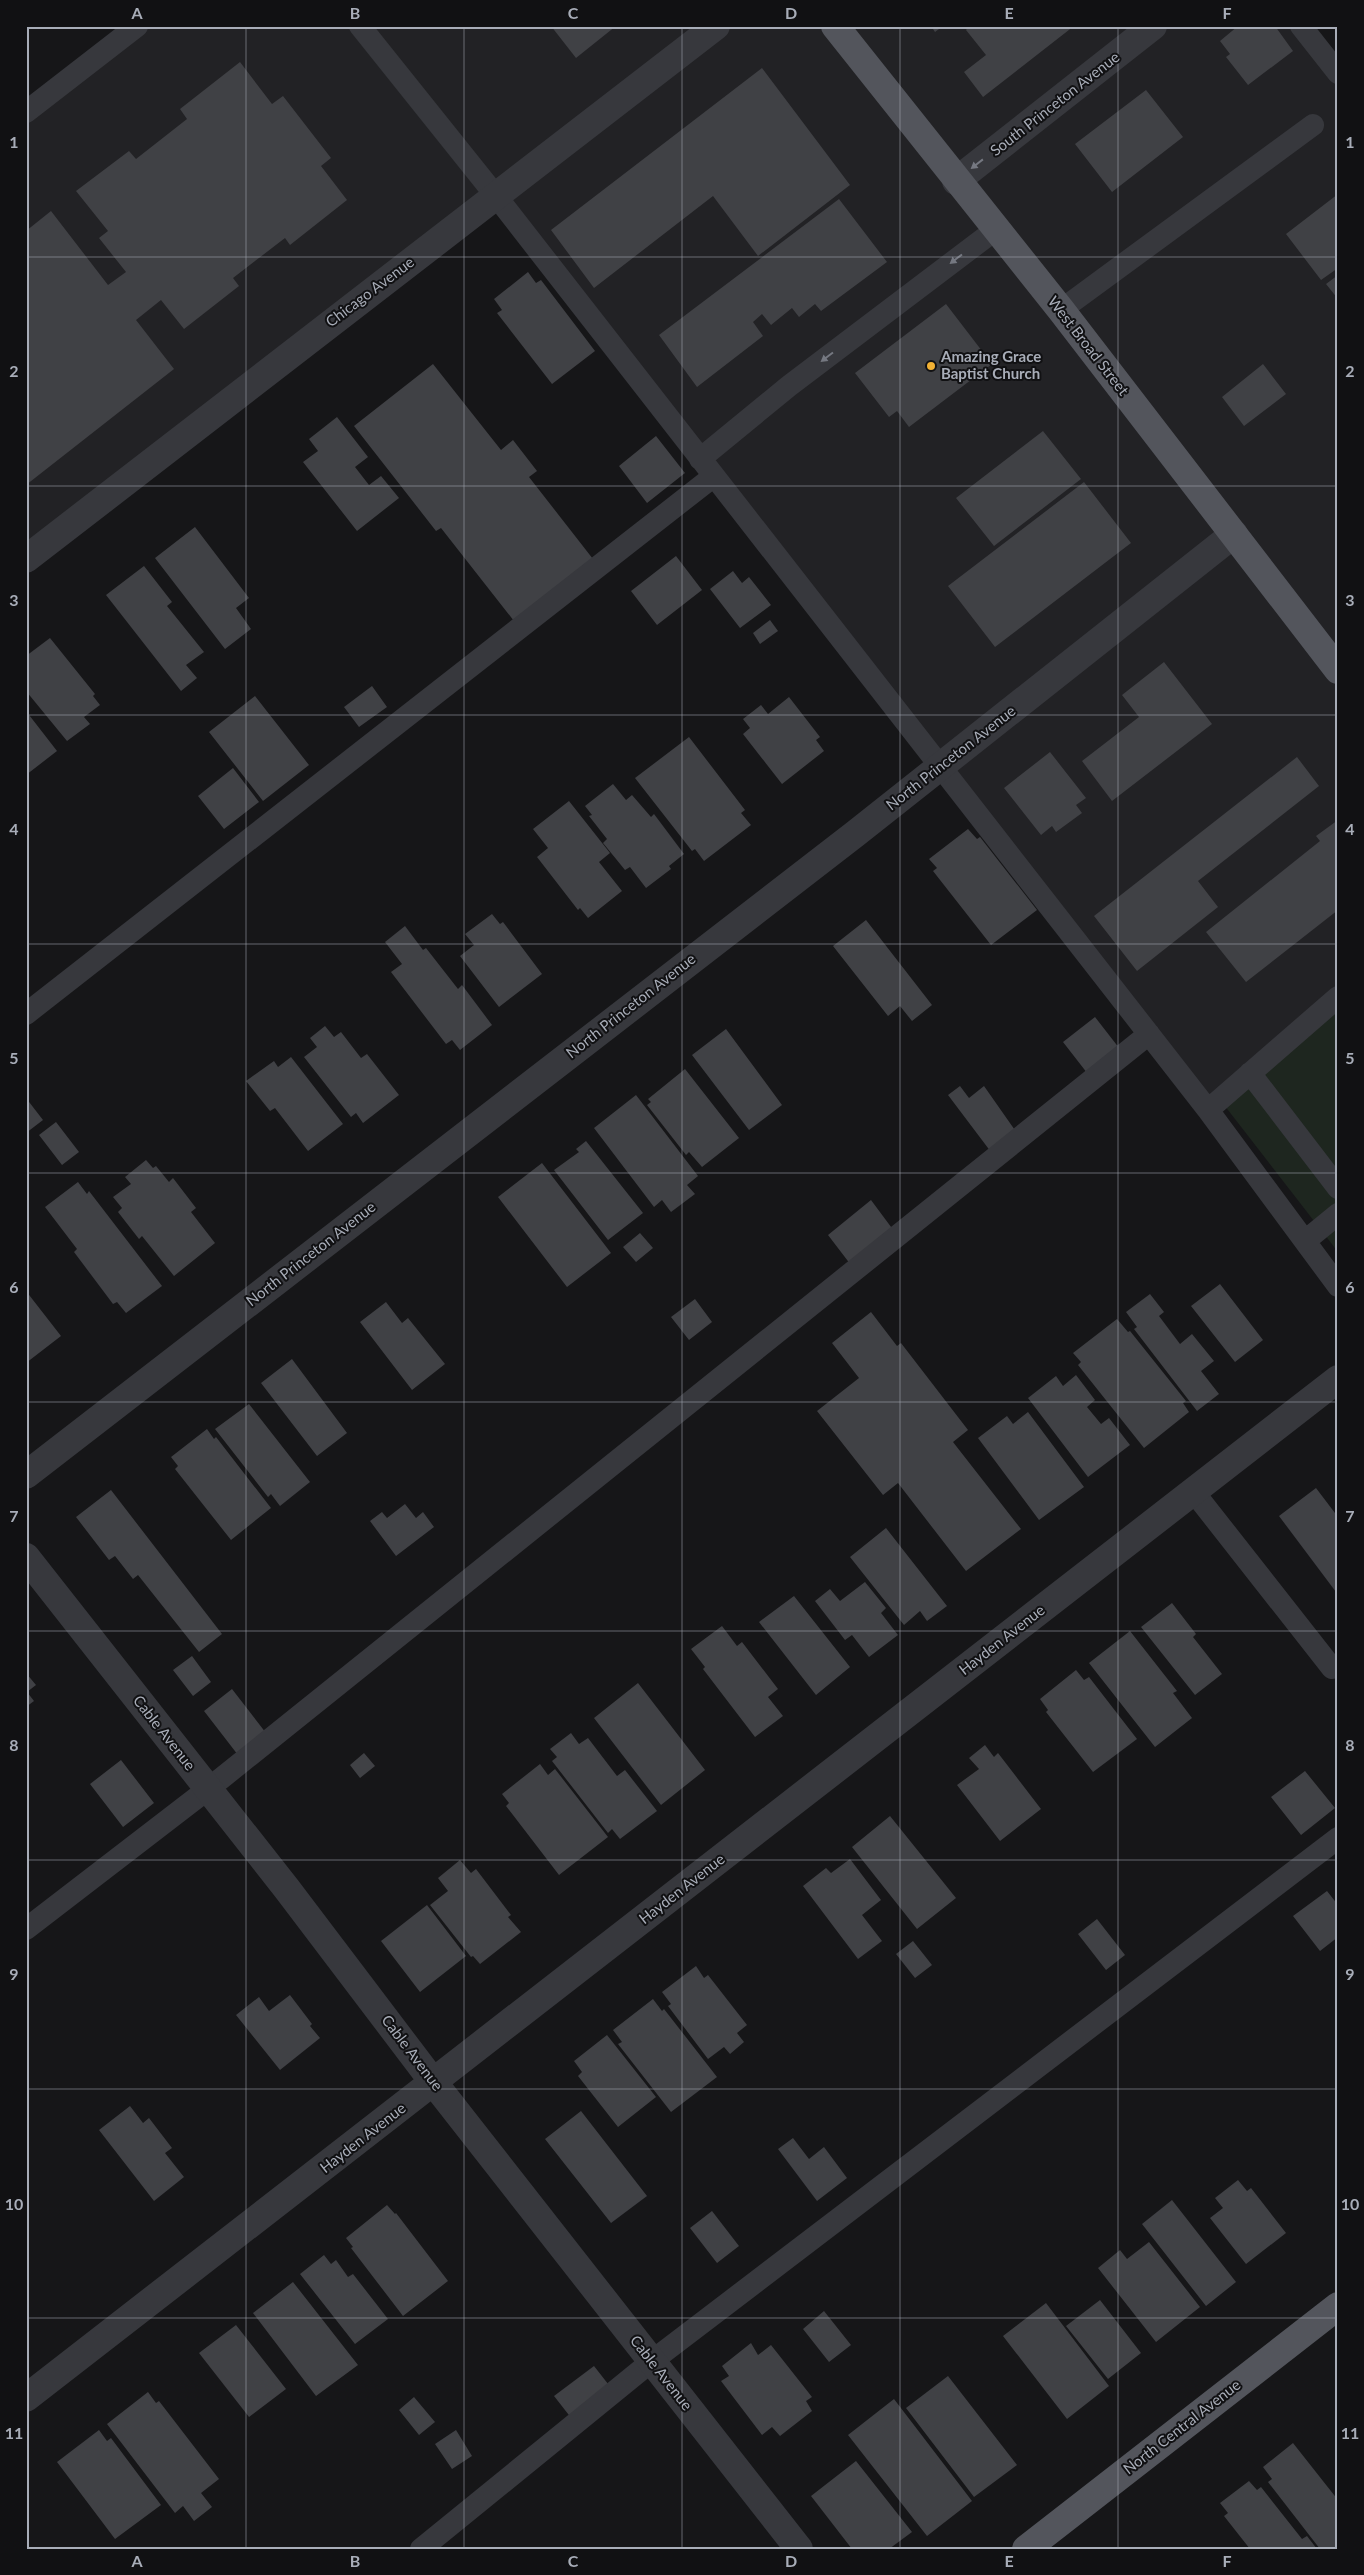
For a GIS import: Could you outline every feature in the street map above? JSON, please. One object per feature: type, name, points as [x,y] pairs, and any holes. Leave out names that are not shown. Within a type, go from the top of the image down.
[{"type":"main road","name":"West Broad Street","points":[[835,26],[956,181],[1061,310],[1336,664]]},
{"type":"main road","name":"North Central Avenue","points":[[1026,2549],[1338,2306]]},
{"type":"street","name":"Chicago Avenue","points":[[26,560],[716,26]]},
{"type":"street","name":"South Princeton Avenue","points":[[956,181],[1153,26]]},
{"type":"street","name":"North Princeton Avenue","points":[[26,1475],[940,766],[1234,534]]},
{"type":"street","name":"Hayden Avenue","points":[[26,2398],[1338,1379]]},
{"type":"street","name":"Cable Avenue","points":[[26,1557],[287,1888],[434,2083],[799,2549]]},
{"type":"lane","points":[[26,112],[137,26]]},
{"type":"lane","points":[[360,26],[496,196],[1208,1110],[1338,1286]]},
{"type":"lane","points":[[1301,26],[1338,73]]},
{"type":"lane","points":[[1061,310],[1313,125]]},
{"type":"lane","points":[[26,1014],[707,467],[789,386],[995,230]]},
{"type":"lane","points":[[1208,1110],[1338,997]]},
{"type":"lane","points":[[26,1930],[208,1789],[1149,1034]]},
{"type":"lane","points":[[1250,1073],[1338,1188]]},
{"type":"lane","points":[[1305,1241],[1338,1214]]},
{"type":"lane","points":[[1193,1491],[1332,1668]]},
{"type":"lane","points":[[421,2549],[652,2361],[1338,1838]]},
{"type":"shaded area","points":[[137,26],[1301,26],[1338,73],[1338,1011],[1208,1110],[496,196],[26,561],[26,112]]},
{"type":"shaded area","points":[[1338,1011],[1338,1252],[1221,1101]]},
{"type":"building","points":[[551,26],[616,26],[576,58]]},
{"type":"building","points":[[931,26],[943,26],[935,32]]},
{"type":"building","points":[[969,26],[1074,26],[983,97],[964,72],[986,55],[966,30]]},
{"type":"building","points":[[1238,26],[1275,26],[1293,51],[1248,85],[1226,57],[1230,54],[1220,41]]},
{"type":"building","points":[[240,62],[272,104],[283,96],[331,158],[321,166],[347,200],[290,245],[285,238],[233,278],[239,286],[184,329],[161,300],[136,320],[174,369],[26,485],[26,231],[51,211],[108,285],[126,272],[99,238],[108,231],[76,191],[129,151],[136,159],[187,119],[180,109]]},
{"type":"building","points":[[762,68],[850,185],[758,256],[713,196],[594,288],[551,230]]},
{"type":"building","points":[[1146,90],[1183,137],[1112,192],[1075,144]]},
{"type":"building","points":[[1338,194],[1338,268],[1321,280],[1286,234]]},
{"type":"building","points":[[839,199],[887,262],[821,311],[815,304],[799,317],[792,308],[771,325],[762,314],[753,322],[763,336],[697,387],[659,335]]},
{"type":"building","points":[[528,272],[536,283],[541,280],[595,351],[552,384],[497,313],[502,310],[494,299]]},
{"type":"building","points":[[1338,275],[1338,299],[1326,284]]},
{"type":"building","points":[[946,304],[992,364],[909,427],[897,411],[889,417],[855,373]]},
{"type":"building","points":[[433,364],[501,450],[513,440],[537,471],[529,477],[593,559],[514,621],[441,528],[436,531],[354,426]]},
{"type":"building","points":[[1263,364],[1286,394],[1244,426],[1222,397]]},
{"type":"building","points":[[337,417],[368,457],[355,467],[369,485],[381,476],[399,498],[357,531],[303,462],[318,451],[309,439]]},
{"type":"building","points":[[1043,431],[1081,479],[994,546],[956,498]]},
{"type":"building","points":[[656,436],[685,473],[647,503],[619,466]]},
{"type":"building","points":[[1084,482],[1131,543],[995,647],[948,586]]},
{"type":"building","points":[[195,527],[249,598],[236,608],[251,629],[225,649],[155,558]]},
{"type":"building","points":[[676,556],[702,590],[657,625],[631,591]]},
{"type":"building","points":[[144,566],[172,602],[167,606],[204,652],[186,665],[197,678],[181,691],[106,595]]},
{"type":"building","points":[[733,571],[742,583],[749,577],[771,605],[740,628],[710,589]]},
{"type":"building","points":[[770,620],[778,631],[760,644],[753,633]]},
{"type":"building","points":[[50,638],[95,694],[93,696],[100,705],[84,717],[90,724],[67,741],[26,691],[26,656]]},
{"type":"building","points":[[1164,662],[1212,724],[1112,801],[1082,761],[1139,717],[1122,695]]},
{"type":"building","points":[[372,686],[387,707],[359,727],[344,707]]},
{"type":"building","points":[[255,696],[309,765],[263,801],[209,732]]},
{"type":"building","points":[[789,697],[820,737],[816,740],[824,751],[782,784],[743,734],[750,728],[743,719],[761,705],[768,714]]},
{"type":"building","points":[[26,711],[57,751],[26,775]]},
{"type":"building","points":[[689,737],[745,810],[741,813],[751,825],[704,861],[695,849],[692,851],[635,778]]},
{"type":"building","points":[[1050,752],[1086,798],[1076,805],[1082,813],[1056,832],[1052,826],[1041,835],[1004,788]]},
{"type":"building","points":[[1297,757],[1319,786],[1198,881],[1218,907],[1137,971],[1094,916]]},
{"type":"building","points":[[233,768],[259,802],[224,829],[198,796]]},
{"type":"building","points":[[613,784],[626,800],[632,795],[651,817],[654,814],[684,854],[669,866],[671,869],[646,888],[630,867],[625,870],[603,843],[607,839],[589,816],[592,815],[585,806]]},
{"type":"building","points":[[569,801],[610,853],[599,862],[622,891],[588,918],[580,908],[578,910],[537,857],[548,848],[533,829]]},
{"type":"building","points":[[1338,820],[1338,910],[1246,982],[1206,932],[1320,841],[1316,836]]},
{"type":"building","points":[[968,829],[977,839],[980,837],[1037,910],[991,945],[933,871],[937,868],[929,859]]},
{"type":"building","points":[[492,914],[500,924],[503,922],[542,974],[499,1007],[460,956],[474,945],[465,934]]},
{"type":"building","points":[[866,920],[932,1005],[912,1021],[900,1006],[888,1016],[833,946]]},
{"type":"building","points":[[405,926],[423,950],[426,948],[458,989],[462,985],[492,1025],[460,1050],[452,1040],[446,1044],[391,972],[402,964],[385,942]]},
{"type":"building","points":[[1095,1017],[1123,1053],[1091,1078],[1063,1042]]},
{"type":"building","points":[[325,1026],[334,1037],[341,1032],[361,1058],[367,1054],[399,1095],[363,1123],[356,1113],[351,1117],[304,1057],[317,1047],[310,1038]]},
{"type":"building","points":[[726,1029],[782,1105],[749,1130],[692,1055]]},
{"type":"building","points":[[291,1057],[343,1124],[308,1151],[275,1108],[270,1111],[246,1081],[274,1061],[278,1067]]},
{"type":"building","points":[[685,1069],[739,1138],[702,1167],[689,1152],[686,1155],[647,1105],[651,1102],[648,1099]]},
{"type":"building","points":[[960,1086],[969,1098],[984,1086],[1019,1136],[994,1156],[948,1095]]},
{"type":"building","points":[[636,1095],[698,1176],[687,1185],[695,1194],[671,1212],[662,1200],[654,1207],[594,1128]]},
{"type":"building","points":[[26,1098],[43,1120],[26,1133]]},
{"type":"building","points":[[56,1122],[79,1152],[62,1165],[39,1135]]},
{"type":"building","points":[[586,1141],[643,1213],[608,1240],[554,1170],[579,1152],[576,1149]]},
{"type":"building","points":[[146,1160],[153,1168],[156,1166],[169,1182],[173,1178],[196,1208],[191,1212],[215,1243],[174,1276],[142,1236],[139,1239],[118,1212],[122,1208],[113,1197],[131,1184],[125,1177]]},
{"type":"building","points":[[542,1163],[611,1253],[567,1287],[498,1197]]},
{"type":"building","points":[[78,1182],[87,1194],[89,1191],[162,1286],[126,1313],[117,1302],[113,1304],[74,1252],[77,1249],[45,1207]]},
{"type":"building","points":[[871,1200],[897,1235],[854,1269],[828,1235]]},
{"type":"building","points":[[640,1233],[653,1248],[636,1262],[623,1247]]},
{"type":"building","points":[[1220,1284],[1263,1340],[1235,1362],[1191,1306]]},
{"type":"building","points":[[26,1291],[61,1336],[26,1363]]},
{"type":"building","points":[[1150,1294],[1164,1312],[1159,1316],[1180,1344],[1192,1334],[1214,1361],[1201,1371],[1219,1394],[1197,1411],[1134,1329],[1137,1327],[1126,1312]]},
{"type":"building","points":[[695,1299],[712,1322],[689,1340],[671,1317]]},
{"type":"building","points":[[386,1302],[402,1323],[408,1318],[445,1364],[412,1390],[360,1322]]},
{"type":"building","points":[[871,1312],[897,1346],[901,1343],[968,1430],[953,1442],[1021,1529],[966,1571],[898,1483],[883,1495],[817,1411],[859,1378],[832,1343]]},
{"type":"building","points":[[1117,1319],[1128,1332],[1130,1331],[1186,1401],[1183,1403],[1189,1412],[1144,1448],[1078,1365],[1081,1362],[1073,1353]]},
{"type":"building","points":[[292,1359],[347,1433],[317,1456],[261,1383]]},
{"type":"building","points":[[1076,1375],[1095,1400],[1087,1407],[1101,1424],[1109,1418],[1130,1445],[1088,1477],[1028,1398],[1056,1376],[1063,1386]]},
{"type":"building","points":[[249,1404],[310,1482],[280,1506],[271,1494],[268,1497],[215,1429]]},
{"type":"building","points":[[1028,1412],[1084,1487],[1039,1520],[978,1438],[1007,1416],[1013,1424]]},
{"type":"building","points":[[207,1429],[214,1439],[216,1437],[271,1508],[231,1540],[175,1469],[178,1466],[171,1457]]},
{"type":"building","points":[[1316,1488],[1338,1517],[1338,1590],[1336,1592],[1279,1516]]},
{"type":"building","points":[[111,1490],[222,1634],[199,1652],[138,1575],[133,1579],[115,1556],[109,1560],[76,1517]]},
{"type":"building","points":[[405,1504],[416,1518],[423,1512],[434,1527],[396,1556],[370,1521],[382,1512],[387,1518]]},
{"type":"building","points":[[886,1528],[947,1606],[927,1621],[920,1611],[904,1625],[850,1557]]},
{"type":"building","points":[[865,1582],[886,1608],[881,1613],[898,1635],[869,1657],[852,1635],[845,1640],[815,1601],[830,1589],[840,1601]]},
{"type":"building","points":[[794,1596],[850,1667],[816,1695],[759,1622]]},
{"type":"building","points":[[1172,1603],[1196,1634],[1193,1637],[1222,1674],[1195,1695],[1141,1627]]},
{"type":"building","points":[[722,1626],[737,1646],[742,1642],[778,1689],[768,1697],[783,1716],[755,1737],[703,1669],[705,1667],[691,1649]]},
{"type":"building","points":[[1130,1631],[1177,1691],[1173,1693],[1192,1718],[1155,1747],[1089,1663]]},
{"type":"building","points":[[192,1656],[211,1682],[193,1696],[173,1670]]},
{"type":"building","points":[[1076,1670],[1084,1680],[1089,1677],[1137,1739],[1093,1772],[1046,1712],[1048,1710],[1040,1699]]},
{"type":"building","points":[[26,1673],[36,1685],[27,1692],[34,1701],[26,1707]]},
{"type":"building","points":[[638,1683],[705,1770],[661,1805],[594,1718]]},
{"type":"building","points":[[232,1689],[266,1733],[238,1755],[204,1711]]},
{"type":"building","points":[[571,1733],[579,1744],[588,1738],[617,1776],[625,1770],[657,1811],[620,1839],[612,1829],[608,1833],[552,1761],[557,1757],[550,1749]]},
{"type":"building","points":[[985,1745],[994,1757],[998,1753],[1041,1809],[1000,1841],[957,1785],[979,1769],[969,1758]]},
{"type":"building","points":[[364,1753],[375,1766],[360,1778],[350,1765]]},
{"type":"building","points":[[121,1760],[154,1803],[123,1827],[90,1784]]},
{"type":"building","points":[[540,1764],[548,1775],[555,1769],[608,1837],[559,1875],[506,1806],[509,1803],[502,1794]]},
{"type":"building","points":[[1305,1771],[1335,1808],[1301,1835],[1271,1797]]},
{"type":"building","points":[[890,1816],[956,1898],[917,1929],[852,1847]]},
{"type":"building","points":[[850,1859],[881,1900],[862,1915],[882,1941],[858,1959],[803,1886],[826,1868],[831,1873]]},
{"type":"building","points":[[460,1860],[471,1873],[476,1869],[511,1915],[508,1917],[521,1932],[480,1964],[473,1956],[471,1957],[430,1905],[448,1891],[438,1878]]},
{"type":"building","points":[[1327,1891],[1338,1905],[1338,1937],[1320,1951],[1293,1916]]},
{"type":"building","points":[[427,1905],[466,1956],[420,1992],[381,1941]]},
{"type":"building","points":[[1097,1919],[1125,1955],[1106,1970],[1078,1934]]},
{"type":"building","points":[[913,1941],[932,1965],[915,1978],[896,1954]]},
{"type":"building","points":[[696,1966],[704,1978],[708,1975],[747,2025],[737,2033],[744,2042],[730,2054],[724,2047],[708,2059],[668,2006],[671,2004],[662,1992]]},
{"type":"building","points":[[290,1995],[320,2038],[280,2070],[236,2015],[259,1997],[269,2011]]},
{"type":"building","points":[[653,1999],[662,2011],[664,2009],[717,2077],[671,2112],[618,2044],[622,2042],[613,2030]]},
{"type":"building","points":[[607,2035],[656,2097],[618,2127],[578,2076],[582,2072],[574,2061]]},
{"type":"building","points":[[130,2106],[143,2123],[149,2118],[172,2148],[165,2153],[184,2177],[154,2201],[99,2130]]},
{"type":"building","points":[[581,2111],[647,2196],[611,2223],[545,2139]]},
{"type":"building","points":[[793,2138],[809,2159],[824,2147],[847,2178],[817,2201],[778,2149]]},
{"type":"building","points":[[1238,2180],[1247,2191],[1251,2188],[1286,2233],[1246,2264],[1210,2218],[1223,2208],[1215,2198]]},
{"type":"building","points":[[1172,2200],[1236,2282],[1206,2306],[1142,2224]]},
{"type":"building","points":[[387,2205],[396,2213],[448,2281],[403,2316],[351,2248],[353,2247],[346,2238]]},
{"type":"building","points":[[712,2211],[739,2246],[717,2263],[690,2228]]},
{"type":"building","points":[[1149,2242],[1200,2307],[1156,2342],[1098,2268],[1120,2250],[1127,2259]]},
{"type":"building","points":[[324,2255],[331,2264],[336,2260],[348,2277],[353,2274],[388,2319],[355,2344],[300,2274]]},
{"type":"building","points":[[293,2282],[358,2365],[316,2396],[253,2313]]},
{"type":"building","points":[[1100,2300],[1141,2353],[1108,2379],[1066,2326]]},
{"type":"building","points":[[1046,2303],[1109,2386],[1067,2419],[1003,2336]]},
{"type":"building","points":[[824,2311],[851,2345],[829,2362],[803,2329]]},
{"type":"building","points":[[236,2325],[286,2389],[249,2417],[199,2353]]},
{"type":"building","points":[[751,2343],[758,2355],[771,2345],[812,2397],[806,2401],[812,2411],[780,2436],[772,2427],[762,2435],[721,2381],[729,2376],[722,2366]]},
{"type":"building","points":[[594,2366],[612,2389],[572,2419],[554,2396]]},
{"type":"building","points":[[948,2376],[1017,2465],[974,2497],[906,2408]]},
{"type":"building","points":[[148,2392],[156,2403],[159,2401],[219,2479],[201,2493],[212,2507],[194,2521],[183,2506],[175,2513],[107,2424]]},
{"type":"building","points":[[414,2397],[435,2422],[419,2435],[399,2410]]},
{"type":"building","points":[[894,2399],[972,2501],[927,2536],[848,2435]]},
{"type":"building","points":[[99,2430],[107,2441],[111,2438],[161,2505],[115,2539],[57,2462]]},
{"type":"building","points":[[456,2430],[472,2456],[452,2469],[435,2444]]},
{"type":"building","points":[[1293,2443],[1338,2500],[1338,2549],[1320,2549],[1268,2482],[1272,2479],[1263,2467]]},
{"type":"building","points":[[856,2461],[912,2532],[889,2549],[852,2549],[811,2496]]},
{"type":"building","points":[[1249,2481],[1257,2490],[1261,2487],[1302,2539],[1307,2536],[1317,2549],[1250,2549],[1224,2516],[1228,2513],[1220,2503]]},
{"type":"place","name":"Amazing Grace Baptist Church","points":[[931,366]]}]
